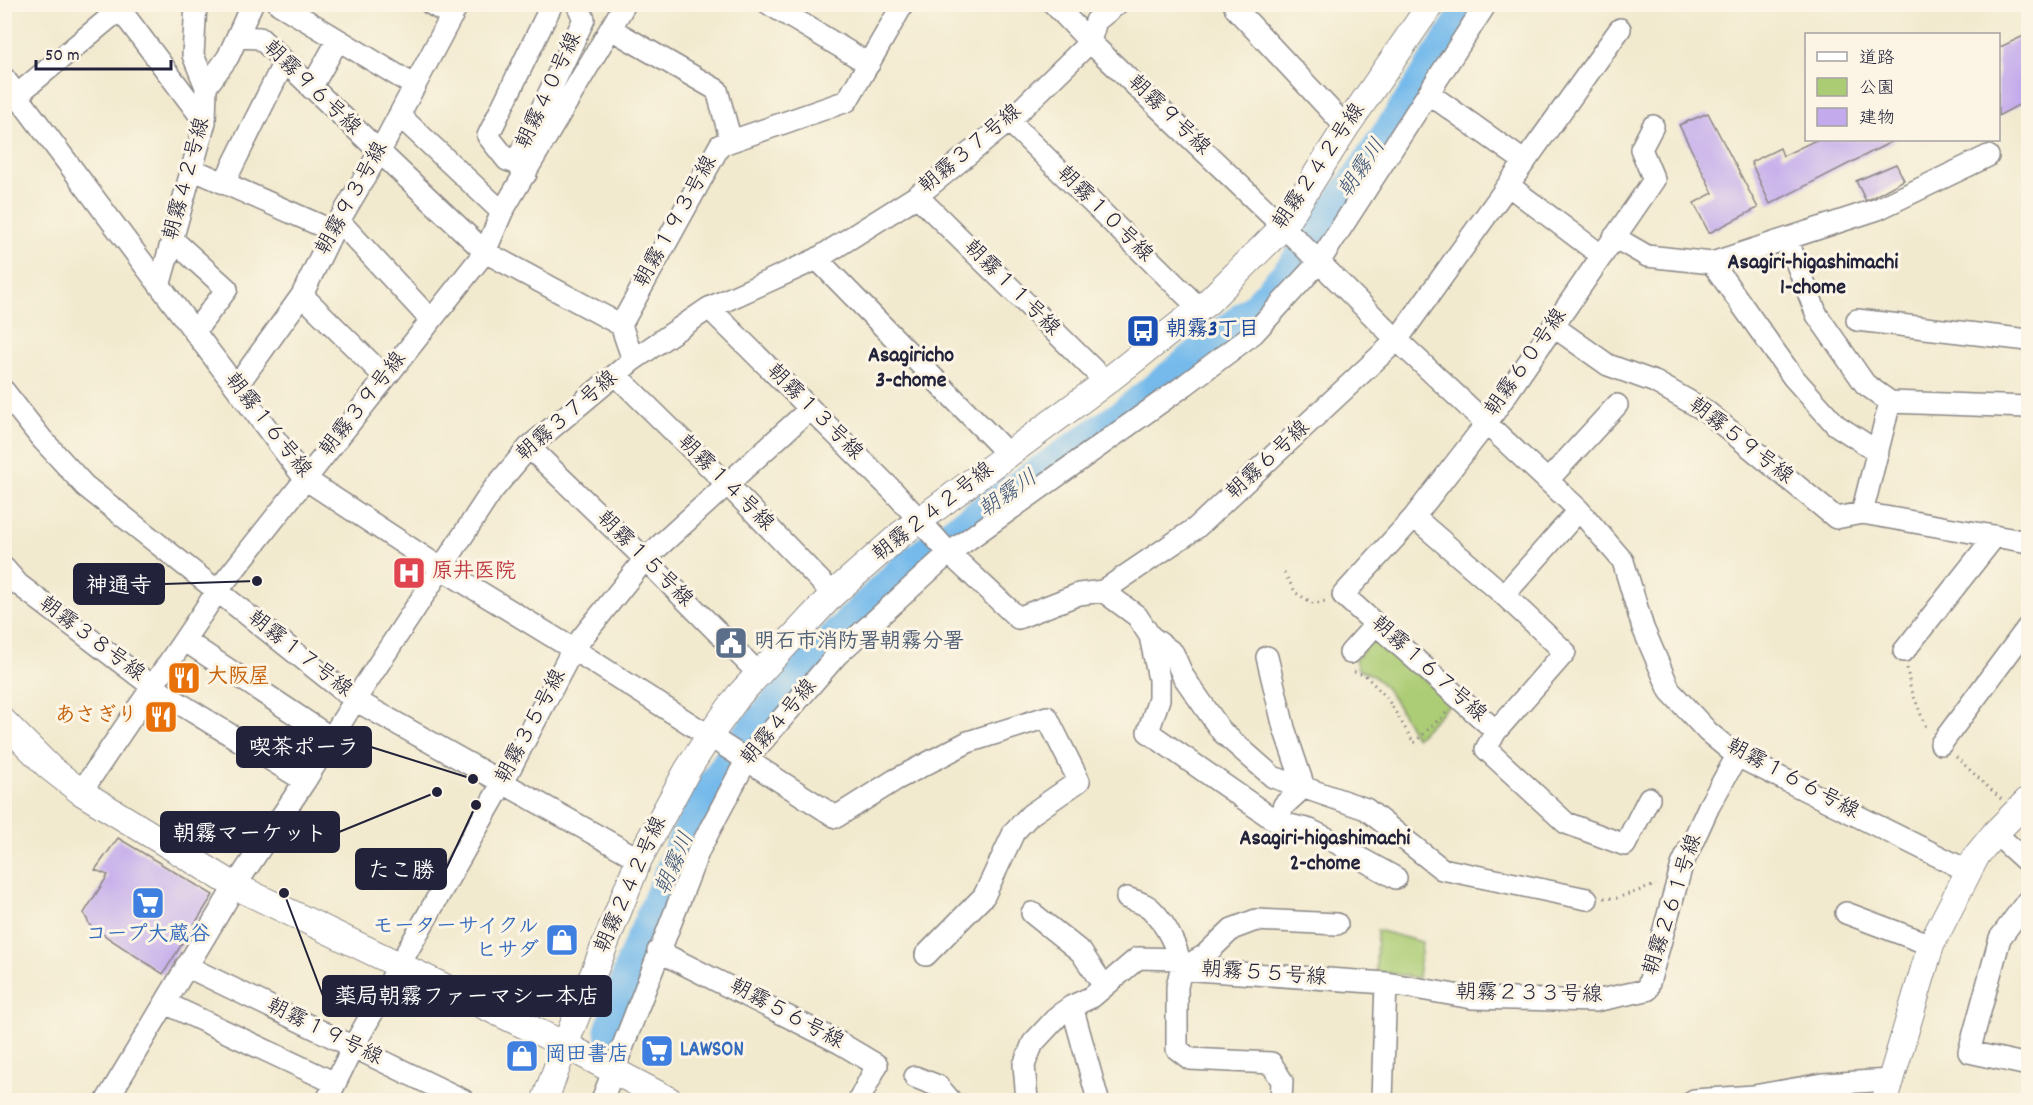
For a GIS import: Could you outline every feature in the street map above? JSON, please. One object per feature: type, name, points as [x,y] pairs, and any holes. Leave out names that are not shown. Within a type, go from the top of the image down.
[{"type":"street","name":"朝霧４２号線","points":[[160,283],[206,122],[207,87],[193,55],[196,4]]},
{"type":"street","points":[[207,87],[228,57],[252,4]]},
{"type":"street","points":[[279,4],[415,86]]},
{"type":"street","points":[[431,4],[455,10]]},
{"type":"street","points":[[521,168],[507,160],[488,136],[552,4]]},
{"type":"street","name":"朝霧４０号線","points":[[521,168],[584,19],[578,4]]},
{"type":"street","name":"朝霧３９号線","points":[[81,792],[218,590],[485,252],[521,168],[625,4]]},
{"type":"street","points":[[769,4],[869,64]]},
{"type":"street","name":"朝霧１９３号線","points":[[621,325],[720,145],[847,101],[903,4]]},
{"type":"street","name":"朝霧９号線","points":[[1054,4],[1090,42],[1291,234]]},
{"type":"street","points":[[1090,42],[1095,21],[1117,4]]},
{"type":"street","name":"朝霧２４２号線","points":[[545,1101],[639,859],[688,769],[731,749],[739,695],[833,594],[925,526],[1009,455],[1200,309],[1291,234],[1346,127],[1431,4]]},
{"type":"street","name":"朝霧４号線","points":[[602,1101],[658,951],[699,850],[731,749],[837,655],[947,552],[1185,385],[1254,333],[1316,259],[1486,4]]},
{"type":"street","points":[[17,95],[121,6],[206,122]]},
{"type":"street","points":[[1239,6],[1346,127]]},
{"type":"street","name":"朝霧９３号線","points":[[236,387],[302,295],[336,226],[379,153],[455,10]]},
{"type":"street","points":[[611,28],[717,90],[731,141]]},
{"type":"street","name":"朝霧６号線","points":[[947,552],[1018,618],[1079,594],[1103,591],[1196,528],[1397,340],[1620,29]]},
{"type":"street","name":"朝霧９６号線","points":[[237,37],[260,38],[485,252],[621,325]]},
{"type":"street","points":[[311,88],[338,40]]},
{"type":"street","name":"朝霧３７号線","points":[[110,1100],[186,966],[235,886],[492,491],[529,447],[633,360],[709,308],[817,260],[917,196],[1009,121],[1090,42]]},
{"type":"street","points":[[224,183],[284,62]]},
{"type":"street","name":"朝霧１６号線","points":[[4,78],[305,479],[442,569],[573,649],[836,817],[895,780],[968,742],[1047,717],[1079,781],[1030,815],[1014,832],[984,896],[926,955]]},
{"type":"street","points":[[1428,93],[1525,162]]},
{"type":"street","points":[[399,115],[502,212]]},
{"type":"street","name":"朝霧１０号線","points":[[1009,121],[1200,309]]},
{"type":"street","name":"朝霧６０号線","points":[[1291,234],[1397,340],[1486,424],[1654,180],[1641,149],[1653,126]]},
{"type":"street","points":[[1614,237],[1647,256],[1712,263],[1878,209],[1989,156]]},
{"type":"street","points":[[192,169],[336,226],[431,320]]},
{"type":"street","points":[[1508,186],[1602,256]]},
{"type":"street","name":"朝霧１１号線","points":[[917,196],[1106,382]]},
{"type":"street","points":[[1786,239],[1817,315],[1865,384],[1890,402],[2028,406]]},
{"type":"street","points":[[172,240],[227,289],[195,331]]},
{"type":"street","points":[[817,260],[1009,455]]},
{"type":"street","points":[[1712,263],[1793,377],[1836,425],[1878,452]]},
{"type":"street","points":[[302,295],[385,377]]},
{"type":"street","name":"朝霧１３号線","points":[[709,308],[925,526],[947,552]]},
{"type":"street","points":[[1857,320],[2028,340]]},
{"type":"street","points":[[621,325],[633,360]]},
{"type":"street","name":"朝霧５９号線","points":[[1553,326],[1608,365],[1655,382],[1706,411],[1836,518],[1862,513]]},
{"type":"street","name":"朝霧１４号線","points":[[616,375],[727,484],[833,594]]},
{"type":"street","name":"朝霧１７号線","points":[[4,391],[41,438],[85,486],[355,700],[639,859]]},
{"type":"street","points":[[1890,402],[1862,513],[2028,542]]},
{"type":"street","points":[[1548,480],[1617,405]]},
{"type":"street","name":"朝霧３５号線","points":[[331,1092],[353,1047],[503,782],[573,649],[645,559],[810,409]]},
{"type":"street","points":[[1343,595],[1414,517],[1486,424]]},
{"type":"street","name":"朝霧１６６号線","points":[[1486,424],[1579,510],[1623,561],[1643,628],[1670,691],[1708,732],[1737,756],[1968,871]]},
{"type":"street","name":"朝霧１５号線","points":[[529,447],[758,673]]},
{"type":"street","points":[[1504,595],[1579,510]]},
{"type":"street","name":"朝霧１６７号線","points":[[1343,595],[1496,731],[1564,652],[1504,595],[1414,517]]},
{"type":"street","points":[[1904,651],[1995,536]]},
{"type":"street","name":"朝霧３８号線","points":[[4,568],[18,584],[153,687],[305,781]]},
{"type":"street","points":[[1103,591],[1137,616],[1150,636],[1173,653],[1183,676],[1222,732],[1273,777],[1366,809],[1442,868],[1587,899]]},
{"type":"street","points":[[1350,652],[1376,624]]},
{"type":"street","points":[[1947,735],[2028,627]]},
{"type":"street","points":[[1150,636],[1159,679],[1159,699],[1148,732],[1277,822],[1310,830],[1339,844],[1396,878]]},
{"type":"street","points":[[184,640],[331,738]]},
{"type":"street","points":[[1267,657],[1284,728],[1304,787]]},
{"type":"street","points":[[4,722],[49,766],[81,792],[235,886],[565,1045],[669,1101]]},
{"type":"street","points":[[1496,731],[1486,749],[1566,823],[1625,845],[1649,798]]},
{"type":"street","name":"朝霧２６１号線","points":[[1647,990],[1682,865],[1709,806],[1737,756]]},
{"type":"street","points":[[1277,822],[1284,805],[1304,787]]},
{"type":"street","points":[[1694,1101],[1888,1090],[1931,945],[1968,871],[1995,833],[2022,806]]},
{"type":"street","points":[[1995,833],[2028,862]]},
{"type":"street","points":[[1127,897],[1152,909],[1172,939],[1180,964]]},
{"type":"street","points":[[2028,900],[2000,938],[1969,1052],[2028,1065]]},
{"type":"street","points":[[1032,913],[1082,952],[1104,986]]},
{"type":"street","points":[[1846,913],[1931,945]]},
{"type":"street","points":[[1028,1101],[1024,1065],[1033,1043],[1059,1015],[1092,997],[1138,958],[1180,964],[1205,955],[1232,929],[1256,921],[1337,924]]},
{"type":"street","name":"朝霧５６号線","points":[[658,951],[840,1042],[877,1065],[859,1101]]},
{"type":"street","name":"朝霧５５号線","points":[[1281,1101],[1282,1081],[1271,1063],[1190,1059],[1177,1048],[1177,987],[1180,964],[1386,982]]},
{"type":"street","name":"朝霧１９号線","points":[[186,966],[463,1101]]},
{"type":"street","points":[[1382,1101],[1386,982]]},
{"type":"street","name":"朝霧２３３号線","points":[[1386,982],[1472,998],[1595,1001],[1647,990]]},
{"type":"street","points":[[165,1003],[331,1092]]},
{"type":"street","points":[[1072,1006],[1098,1101]]},
{"type":"street","points":[[915,1077],[938,1086],[950,1101]]},
{"type":"path","points":[[1284,573],[1296,593],[1314,604],[1343,595]]},
{"type":"path","points":[[1904,651],[1910,686],[1925,725],[1947,735],[1951,752],[2022,806]]},
{"type":"path","points":[[1350,652],[1354,673],[1365,675],[1387,698],[1414,743],[1461,699]]},
{"type":"path","points":[[1587,899],[1617,897],[1679,878]]},
{"type":"green space","points":[[1375,636],[1451,703],[1416,738],[1399,707],[1385,688],[1377,679],[1358,669],[1355,660]]},
{"type":"green space","points":[[1377,930],[1422,942],[1418,978],[1376,971]]},
{"type":"building","points":[[2028,34],[2028,100],[2000,115],[2000,47]]},
{"type":"building","points":[[1708,113],[1758,208],[1709,233],[1694,203],[1713,193],[1679,125]]},
{"type":"building","points":[[1814,141],[1893,141],[1770,204],[1751,162],[1780,148],[1783,156]]},
{"type":"building","points":[[1896,164],[1904,180],[1866,201],[1856,181]]},
{"type":"building","points":[[118,838],[213,895],[163,974],[90,926],[84,913],[108,875],[95,870]]},
{"type":"waterway","name":"朝霧川","points":[[611,1031],[633,961],[686,837],[715,783],[741,744],[826,646],[904,569],[966,523],[1122,416],[1256,308],[1291,270],[1360,175],[1472,4]]},
{"type":"place","name":"朝霧3丁目","points":[[1143,331]]},
{"type":"place","name":"原井医院","points":[[409,573]]},
{"type":"place","name":"神通寺","points":[[257,581]]},
{"type":"place","name":"明石市消防署朝霧分署","points":[[731,643]]},
{"type":"place","name":"大阪屋","points":[[184,678]]},
{"type":"place","name":"あさぎり","points":[[161,717]]},
{"type":"place","name":"喫茶ポーラ","points":[[473,779]]},
{"type":"place","name":"朝霧マーケット","points":[[437,792]]},
{"type":"place","name":"たこ勝","points":[[476,805]]},
{"type":"place","name":"薬局朝霧ファーマシー本店","points":[[284,893]]},
{"type":"place","name":"コープ大蔵谷","points":[[148,903]]},
{"type":"place","name":"モーターサイクル ヒサダ","points":[[562,940]]},
{"type":"place","name":"LAWSON","points":[[657,1051]]},
{"type":"place","name":"岡田書店","points":[[522,1056]]},
{"type":"district","name":"Asagiri-higashimachi 1-chome","points":[[1813,276]]},
{"type":"district","name":"Asagiricho 3-chome","points":[[911,368]]},
{"type":"district","name":"Asagiri-higashimachi 2-chome","points":[[1325,852]]}]
